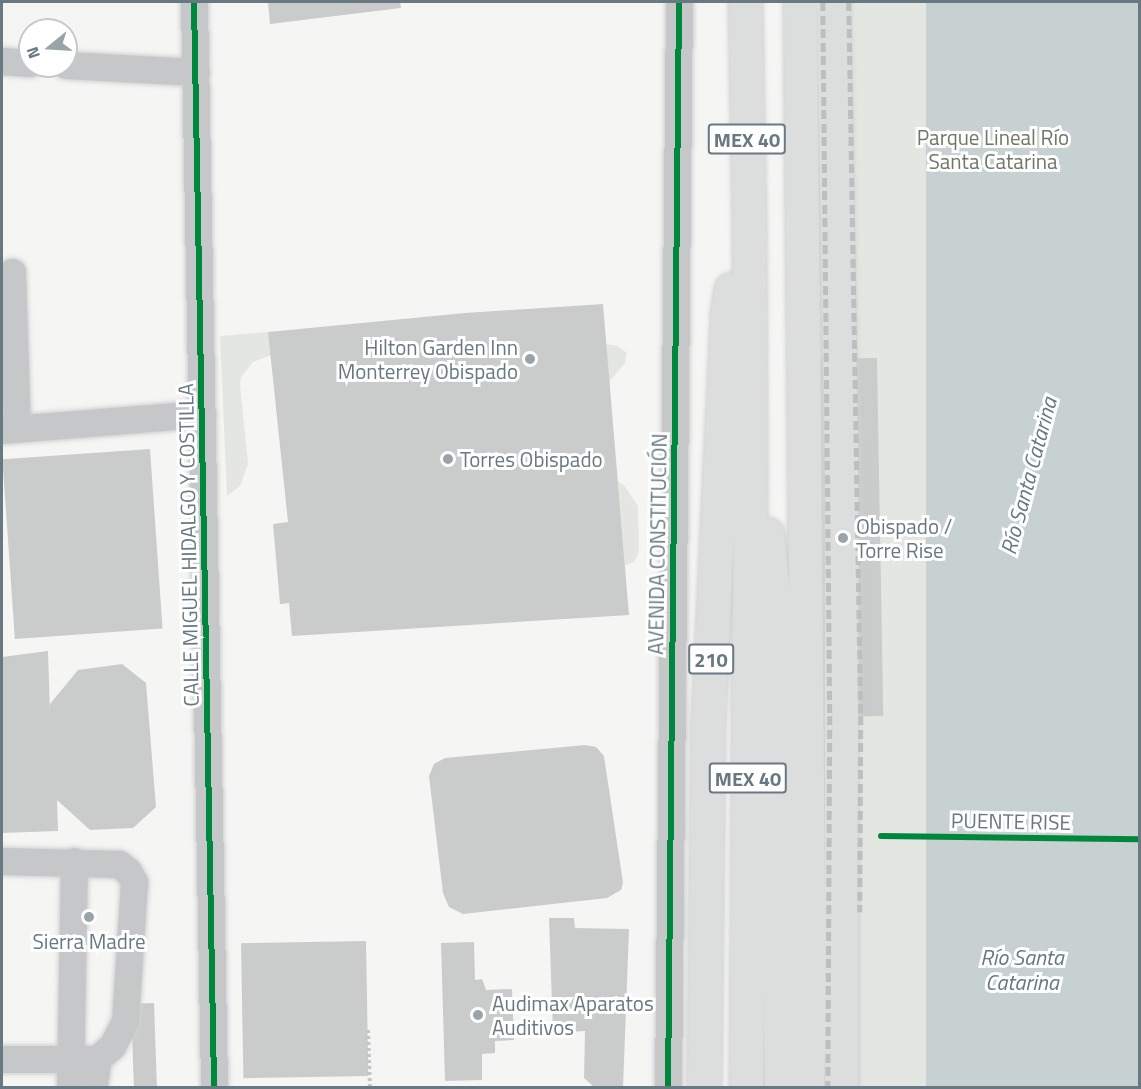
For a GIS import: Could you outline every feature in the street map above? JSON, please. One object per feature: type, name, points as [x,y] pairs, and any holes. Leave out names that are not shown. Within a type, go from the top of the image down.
[{"type":"main road","points":[[726,2],[744,44]]},
{"type":"main road","name":"MEX 40","points":[[745,2],[744,44],[750,234],[746,1088]]},
{"type":"main road","points":[[800,2],[809,1011],[807,1088]]},
{"type":"main road","points":[[833,2],[841,446],[841,1088]]},
{"type":"main road","name":"210","points":[[704,1088],[708,721],[728,314],[734,276],[750,234]]},
{"type":"main road","points":[[750,468],[767,529],[773,593],[781,1088]]},
{"type":"street","name":"CALLE MIGUEL HIDALGO Y COSTILLA","points":[[194,2],[213,1088]]},
{"type":"street","name":"AVENIDA CONSTITUCIÓN","points":[[668,1088],[679,2]]},
{"type":"street","points":[[2,61],[18,62]]},
{"type":"street","points":[[78,66],[196,72]]},
{"type":"street","points":[[12,272],[9,429],[202,414]]},
{"type":"street","points":[[2,861],[74,861],[119,864],[128,871],[134,882],[125,1021],[112,1046],[98,1058],[2,1059]]},
{"type":"street","points":[[70,1088],[74,861]]},
{"type":"street","points":[[93,1088],[98,1058]]},
{"type":"path","points":[[368,1030],[370,1088]]},
{"type":"green space","name":"Río Santa Catarina","points":[[840,2],[1139,2],[1139,1087],[840,1087]]},
{"type":"green space","points":[[268,332],[271,355],[253,362],[241,377],[248,464],[240,486],[227,496],[220,336]]},
{"type":"green space","points":[[606,344],[618,346],[627,353],[625,363],[609,382]]},
{"type":"green space","points":[[618,482],[623,484],[638,506],[639,552],[634,562],[625,565]]},
{"type":"water","name":"Río Santa Catarina","points":[[926,2],[1139,2],[1139,1087],[926,1087]]},
{"type":"building","points":[[268,2],[400,2],[401,8],[270,24]]},
{"type":"building","name":"Torres Obispado","points":[[603,304],[629,615],[292,636],[289,603],[280,604],[273,524],[288,522],[268,332],[465,313]]},
{"type":"building","name":"Obispado / Torre Rise","points":[[877,358],[883,716],[811,717],[805,359]]},
{"type":"building","points":[[150,449],[163,629],[15,639],[2,459]]},
{"type":"building","points":[[48,651],[50,714],[50,704],[78,670],[122,664],[146,683],[156,807],[133,828],[90,830],[57,800],[58,831],[2,833],[2,657]]},
{"type":"building","points":[[585,745],[596,747],[604,756],[623,883],[621,890],[607,898],[463,914],[449,907],[443,893],[429,776],[434,764],[445,758]]},
{"type":"building","points":[[549,918],[574,918],[575,928],[629,929],[623,1088],[595,1088],[584,1078],[585,1031],[553,1033]]},
{"type":"building","points":[[366,941],[368,1076],[243,1078],[241,943]]},
{"type":"building","name":"Audimax Aparatos Auditivos","points":[[474,942],[475,980],[482,979],[486,990],[512,989],[514,1040],[495,1041],[495,1053],[482,1054],[482,1080],[445,1081],[441,943]]},
{"type":"building","points":[[154,1003],[157,1088],[134,1088],[131,1004]]},
{"type":"railway","points":[[823,2],[830,716],[828,1088]]},
{"type":"railway","points":[[849,2],[861,716],[860,912]]},
{"type":"cycle path","points":[[194,2],[214,1088]]},
{"type":"cycle path","points":[[668,1088],[679,2]]},
{"type":"cycle path","name":"PUENTE RISE","points":[[881,836],[1140,839]]},
{"type":"place","name":"Hilton Garden Inn Monterrey Obispado","points":[[530,359]]},
{"type":"place","name":"Torres Obispado","points":[[448,459]]},
{"type":"place","name":"Obispado / Torre Rise","points":[[843,538]]},
{"type":"place","name":"Sierra Madre","points":[[89,917]]},
{"type":"place","name":"Audimax Aparatos Auditivos","points":[[478,1015]]},
{"type":"park label","name":"Parque Lineal Río Santa Catarina","points":[[993,149]]}]
